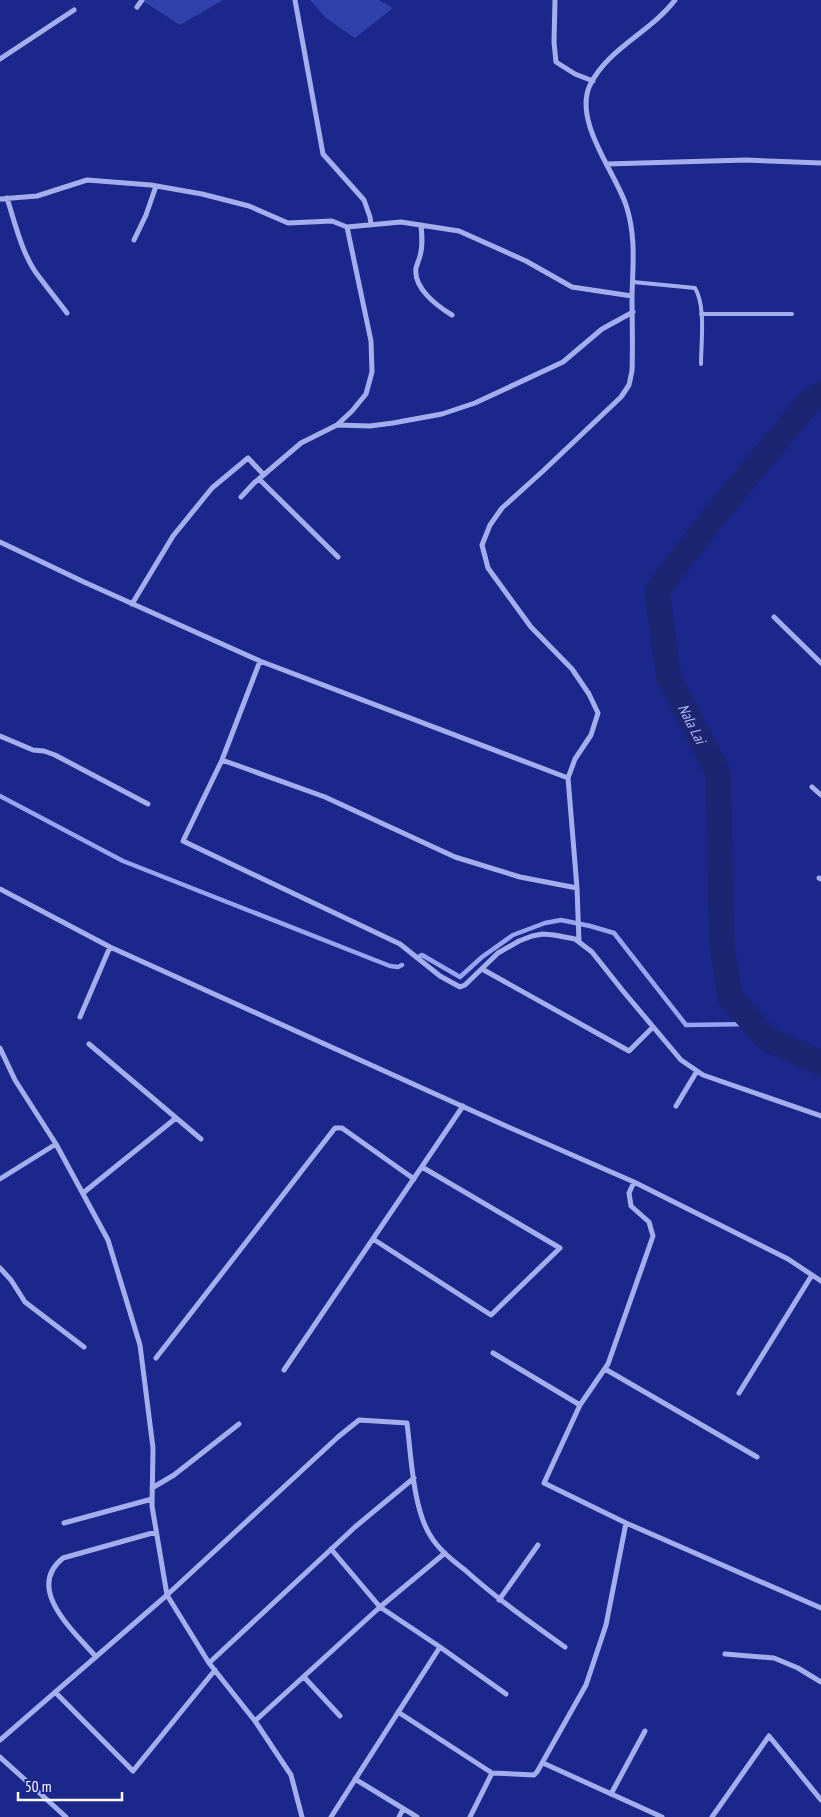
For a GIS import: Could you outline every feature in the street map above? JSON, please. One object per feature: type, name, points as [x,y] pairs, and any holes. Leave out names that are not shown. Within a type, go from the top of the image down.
[{"type":"street","points":[[137,7],[142,0]]},
{"type":"street","points":[[295,0],[323,154],[364,200],[371,225]]},
{"type":"street","points":[[555,0],[554,42],[556,62],[575,74],[593,81]]},
{"type":"street","points":[[580,942],[568,778],[575,759],[591,735],[598,713],[589,694],[572,669],[531,628],[488,568],[482,545],[490,525],[502,508],[614,403],[629,385],[632,371],[633,233],[625,204],[592,134],[587,114],[586,97],[593,81],[603,66],[631,40],[653,24],[675,0]]},
{"type":"street","points":[[0,59],[74,10]]},
{"type":"street","points":[[606,164],[746,160],[821,162]]},
{"type":"street","points":[[0,199],[37,196],[87,180],[156,186],[202,194],[250,206],[288,222],[332,221],[347,227],[401,222],[421,225],[459,231],[526,260],[572,287],[632,296]]},
{"type":"street","points":[[134,240],[146,215],[156,186]]},
{"type":"street","points":[[7,198],[30,261],[40,279],[67,313]]},
{"type":"street","points":[[421,225],[422,243],[416,275],[419,283],[439,308],[452,315]]},
{"type":"street","points":[[241,497],[301,444],[338,425],[366,394],[372,372],[371,341],[347,227]]},
{"type":"street","points":[[338,425],[370,426],[393,423],[442,414],[476,403],[563,362],[602,329],[632,312]]},
{"type":"street","points":[[132,604],[173,536],[212,488],[248,458],[262,477],[338,557]]},
{"type":"street","points":[[0,542],[260,661],[568,778]]},
{"type":"street","points":[[774,617],[821,663]]},
{"type":"street","points":[[260,661],[222,760],[182,841],[400,944],[440,976],[460,988],[498,954],[519,941],[532,936],[554,935],[580,942],[592,952],[681,1060],[703,1075],[821,1116]]},
{"type":"street","points":[[0,736],[33,750],[55,755],[148,804]]},
{"type":"street","points":[[222,760],[325,797],[455,857],[520,877],[577,888]]},
{"type":"street","points":[[812,787],[821,796]]},
{"type":"street","points":[[0,889],[110,947],[634,1182],[788,1260],[821,1281]]},
{"type":"street","points":[[80,1017],[110,947]]},
{"type":"street","points":[[482,969],[629,1051],[653,1027]]},
{"type":"street","points":[[89,1044],[201,1139]]},
{"type":"street","points":[[0,1048],[15,1080],[56,1144],[108,1240],[140,1345],[153,1448],[152,1499],[168,1595],[209,1663],[255,1722],[291,1775],[302,1817]]},
{"type":"street","points":[[676,1106],[697,1071]]},
{"type":"street","points":[[284,1370],[463,1106]]},
{"type":"street","points":[[83,1193],[176,1118]]},
{"type":"street","points":[[156,1358],[335,1128],[342,1128],[414,1179]]},
{"type":"street","points":[[0,1179],[56,1144]]},
{"type":"street","points":[[373,1239],[491,1314],[560,1248],[422,1167]]},
{"type":"street","points":[[634,1182],[629,1193],[631,1206],[649,1222],[653,1236],[606,1369],[580,1405],[544,1483],[626,1523],[821,1608]]},
{"type":"street","points":[[0,1268],[11,1280],[25,1302],[84,1347]]},
{"type":"street","points":[[739,1393],[812,1275]]},
{"type":"street","points":[[494,1353],[580,1405]]},
{"type":"street","points":[[606,1369],[757,1457]]},
{"type":"street","points":[[0,1740],[168,1595],[338,1437],[359,1420],[407,1424],[414,1478],[422,1516],[430,1535],[445,1553],[499,1600],[565,1647]]},
{"type":"street","points":[[152,1488],[174,1475],[239,1424]]},
{"type":"street","points":[[209,1663],[331,1550],[414,1478]]},
{"type":"street","points":[[64,1523],[152,1499]]},
{"type":"street","points":[[398,1712],[492,1773],[534,1775],[543,1763],[586,1685],[606,1626],[626,1523]]},
{"type":"street","points":[[96,1657],[52,1602],[48,1586],[51,1576],[63,1558],[156,1532]]},
{"type":"street","points":[[499,1600],[538,1545]]},
{"type":"street","points":[[331,1550],[380,1607],[506,1694]]},
{"type":"street","points":[[255,1722],[380,1607],[445,1553]]},
{"type":"street","points":[[331,1817],[440,1647]]},
{"type":"street","points":[[726,1654],[774,1658],[798,1668],[821,1682]]},
{"type":"street","points":[[55,1692],[133,1771],[215,1670]]},
{"type":"street","points":[[304,1677],[340,1716]]},
{"type":"street","points":[[611,1794],[645,1731]]},
{"type":"street","points":[[712,1817],[769,1736],[821,1800]]},
{"type":"street","points":[[0,1757],[66,1817]]},
{"type":"street","points":[[543,1763],[662,1817]]},
{"type":"street","points":[[470,1817],[492,1773]]},
{"type":"street","points":[[355,1779],[417,1817]]},
{"type":"street","points":[[399,1817],[403,1809]]},
{"type":"lane","points":[[633,282],[695,288],[699,297],[701,314],[701,364]]},
{"type":"lane","points":[[701,314],[792,314]]},
{"type":"shaded area","points":[[141,0],[223,0],[180,25]]},
{"type":"shaded area","points":[[310,0],[379,0],[393,8],[355,38],[326,18]]},
{"type":"waterway","name":"Nala Lai","points":[[821,394],[808,403],[707,525],[657,591],[669,678],[718,773],[722,944],[730,997],[767,1039],[821,1063]]},
{"type":"waterway","points":[[0,796],[123,861],[390,966],[398,967],[402,965]]},
{"type":"waterway","points":[[420,956],[422,955],[460,977],[482,957],[513,935],[545,923],[561,920],[614,933],[686,1025],[753,1024]]}]
